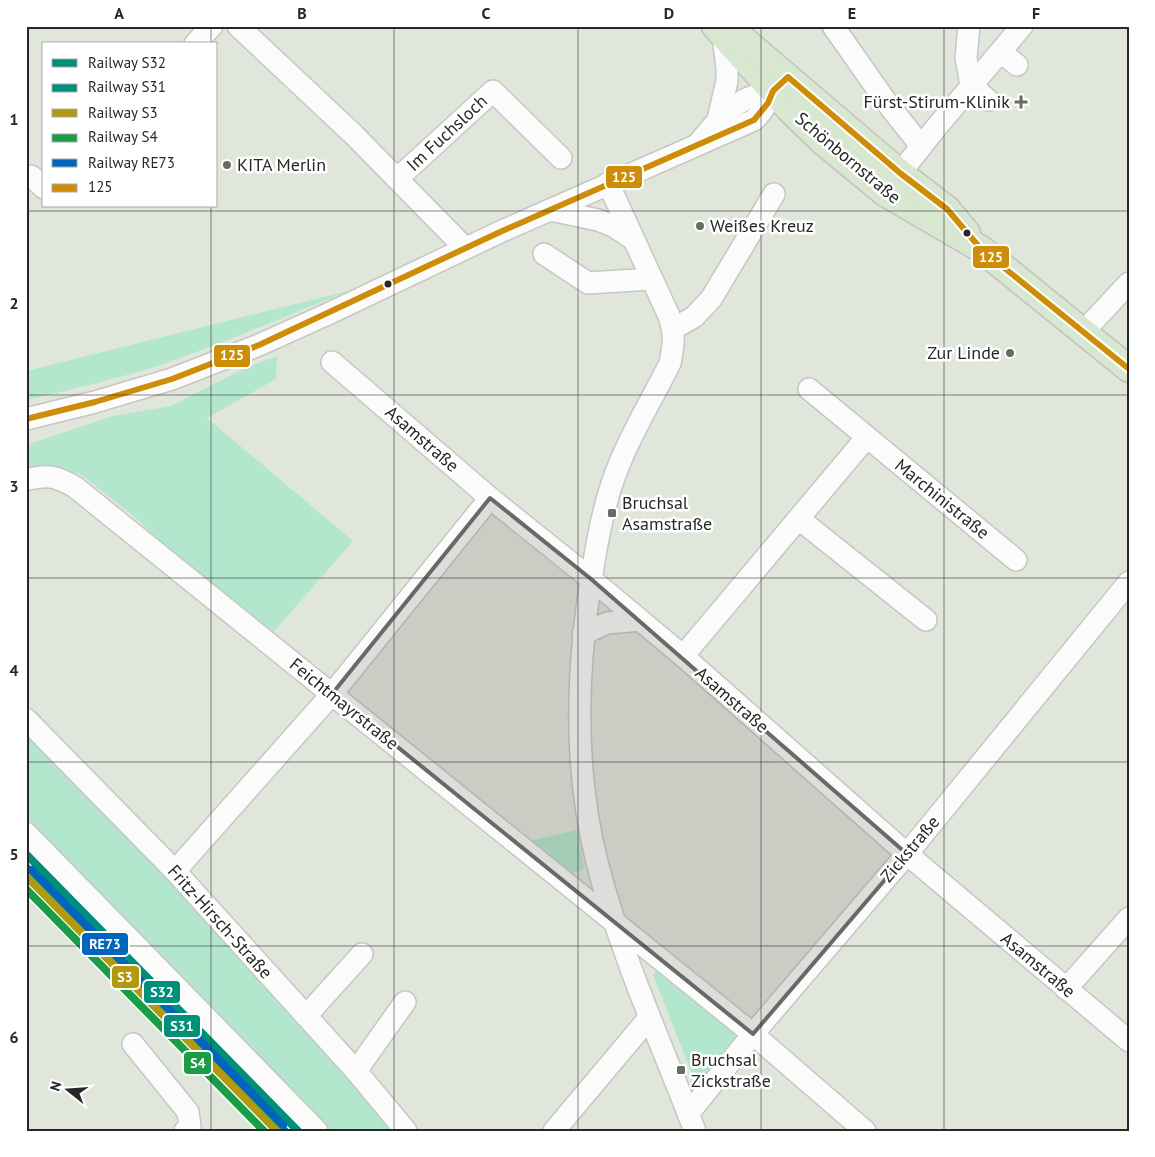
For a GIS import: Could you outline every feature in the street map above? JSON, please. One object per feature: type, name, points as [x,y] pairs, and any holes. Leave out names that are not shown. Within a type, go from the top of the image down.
[{"type":"main road","name":"Schönbornstraße","points":[[721,29],[780,84],[822,140],[892,183],[981,249],[1129,369]]},
{"type":"street","points":[[197,42],[212,26]]},
{"type":"street","name":"Im Fuchsloch","points":[[238,26],[353,134],[465,248]]},
{"type":"street","points":[[833,26],[921,146]]},
{"type":"street","points":[[969,26],[966,58],[971,85],[988,100]]},
{"type":"street","points":[[892,183],[971,85],[1022,26]]},
{"type":"street","points":[[718,119],[727,81],[721,29]]},
{"type":"street","points":[[1001,52],[1017,66]]},
{"type":"street","points":[[699,143],[718,119],[744,99],[780,84]]},
{"type":"street","points":[[26,419],[172,379],[259,345],[608,183],[754,120],[780,84]]},
{"type":"street","name":"Im Fuchsloch","points":[[398,179],[493,90],[561,158]]},
{"type":"street","points":[[608,183],[669,316],[673,329],[674,344],[670,363],[614,475],[604,511],[583,634],[580,702],[583,773],[594,848],[614,921],[649,1018],[692,1122]]},
{"type":"street","points":[[673,329],[694,316],[711,299],[774,194]]},
{"type":"street","points":[[550,210],[598,220],[613,226],[633,238]]},
{"type":"street","points":[[544,254],[588,283],[652,279]]},
{"type":"street","points":[[1083,332],[1129,283]]},
{"type":"street","name":"Asamstraße","points":[[332,362],[490,498],[640,620],[907,854],[1129,1041]]},
{"type":"street","name":"Marchinistraße","points":[[809,389],[1016,560]]},
{"type":"street","points":[[682,656],[867,438]]},
{"type":"street","name":"Feichtmayrstraße","points":[[26,480],[41,475],[59,478],[75,487],[753,1034]]},
{"type":"street","points":[[175,871],[332,694],[490,498]]},
{"type":"street","points":[[799,519],[926,620]]},
{"type":"street","name":"Zickstraße","points":[[692,1122],[753,1034],[907,854],[1129,582]]},
{"type":"street","points":[[583,634],[607,623],[640,620]]},
{"type":"street","name":"Fritz-Hirsch-Straße","points":[[26,719],[175,871],[356,1071],[406,1131]]},
{"type":"street","points":[[26,833],[317,1131]]},
{"type":"street","points":[[1066,989],[1129,918]]},
{"type":"street","points":[[306,1016],[362,954]]},
{"type":"street","points":[[356,1071],[405,1002]]},
{"type":"street","points":[[554,1131],[649,1018]]},
{"type":"street","points":[[753,1034],[865,1131]]},
{"type":"street","points":[[133,1044],[188,1112],[190,1126],[185,1131]]},
{"type":"highlighted area","points":[[490,498],[591,579],[907,854],[753,1034],[332,694]]},
{"type":"green space","points":[[348,291],[163,364],[112,379],[26,400],[26,371]]},
{"type":"green space","points":[[277,356],[276,379],[207,418],[353,541],[270,636],[178,558],[130,513],[80,474],[41,469],[26,473],[26,445],[113,416],[171,406],[245,368]]},
{"type":"green space","points":[[26,731],[168,879],[357,1082],[394,1131],[321,1131],[26,827]]},
{"type":"green space","points":[[577,830],[584,869],[564,876],[521,843]]},
{"type":"green space","points":[[657,969],[739,1036],[698,1089],[653,975]]},
{"type":"rail line","name":"S32","points":[[26,854],[298,1131]]},
{"type":"rail line","name":"S31","points":[[26,867],[285,1131]]},
{"type":"rail line","name":"RE73","points":[[32,870],[283,1125]]},
{"type":"rail line","name":"S3","points":[[26,876],[277,1131]]},
{"type":"rail line","name":"S4","points":[[26,889],[264,1131]]},
{"type":"transit line","name":"125","points":[[26,419],[95,402],[172,379],[259,345],[500,232],[754,120],[768,103],[773,91],[788,77],[900,173],[947,209],[981,249],[1129,369]]},
{"type":"place","name":"Fürst-Stirum-Klinik","points":[[1021,102]]},
{"type":"place","name":"KITA Merlin","points":[[227,165]]},
{"type":"place","name":"Weißes Kreuz","points":[[700,226]]},
{"type":"place","name":"Zur Linde","points":[[1010,353]]},
{"type":"place","name":"Bruchsal Asamstraße","points":[[612,513]]},
{"type":"place","name":"Bruchsal Zickstraße","points":[[681,1070]]}]
